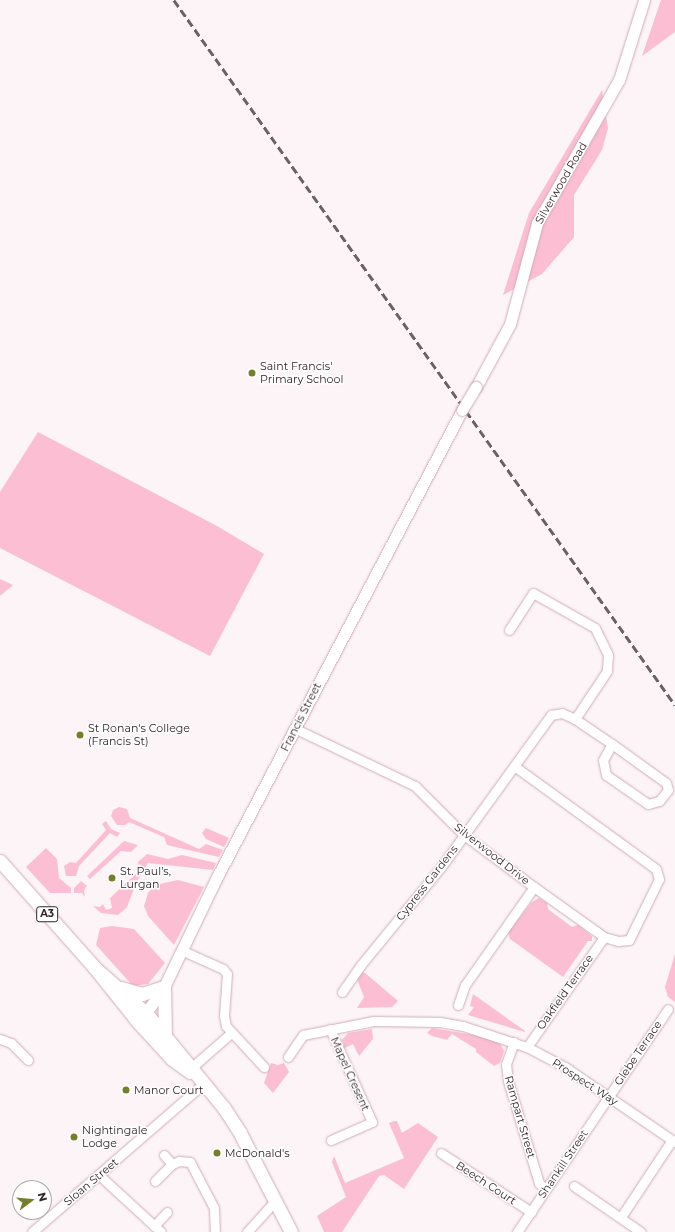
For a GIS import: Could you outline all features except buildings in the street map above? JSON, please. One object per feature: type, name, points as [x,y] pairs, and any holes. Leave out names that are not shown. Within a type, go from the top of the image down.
[{"type":"highway","name":"A3","points":[[0,861],[94,967],[142,1018],[165,1035],[202,1082],[240,1133],[291,1232]]},
{"type":"highway","name":"A3","points":[[94,967],[120,988],[172,1059],[202,1082]]},
{"type":"highway","points":[[120,988],[142,994],[164,987],[165,1035]]},
{"type":"main road","name":"Silverwood Road","points":[[462,410],[510,324],[538,223],[619,80],[644,0]]},
{"type":"main road","name":"Francis Street","points":[[142,1018],[164,987],[181,950],[462,410]]},
{"type":"street","points":[[509,630],[531,594],[535,594],[595,628],[608,654],[607,671],[575,719]]},
{"type":"street","name":"Cypress Gardens","points":[[342,992],[360,966],[441,867],[551,715],[562,713],[575,719],[612,744],[666,783],[668,790],[659,801],[648,804],[606,775],[603,760],[612,744]]},
{"type":"street","name":"Silverwood Drive","points":[[296,729],[415,786],[464,835],[534,887],[604,936]]},
{"type":"street","points":[[514,766],[659,873],[659,879],[633,936],[629,940],[618,941],[604,936]]},
{"type":"street","points":[[458,1005],[465,985],[534,887]]},
{"type":"street","name":"Oakfield Terrace","points":[[527,1047],[604,936]]},
{"type":"street","points":[[181,950],[223,969],[227,974],[224,1016],[231,1033],[264,1063]]},
{"type":"street","name":"Glebe Terrace","points":[[609,1097],[668,1009]]},
{"type":"street","name":"Prospect Way","points":[[288,1057],[303,1035],[330,1029],[387,1020],[440,1022],[465,1027],[527,1047],[565,1067],[673,1141]]},
{"type":"street","name":"Mapel Cresent","points":[[330,1029],[372,1122],[331,1140]]},
{"type":"street","points":[[191,1068],[231,1033]]},
{"type":"street","points":[[0,1039],[11,1043],[28,1060]]},
{"type":"street","name":"Rampart Street","points":[[514,1042],[506,1064],[508,1081],[539,1183],[545,1189]]},
{"type":"street","name":"Sloan Street","points":[[32,1232],[99,1175],[202,1082]]},
{"type":"street","name":"Shankill Street","points":[[517,1232],[609,1097]]},
{"type":"street","points":[[621,1217],[673,1141]]},
{"type":"street","name":"Beech Court","points":[[441,1153],[531,1212]]},
{"type":"street","points":[[164,1155],[172,1164]]},
{"type":"street","points":[[155,1181],[172,1164],[185,1160],[194,1166],[214,1208],[214,1232]]},
{"type":"street","points":[[99,1175],[158,1229],[167,1212]]},
{"type":"street","points":[[574,1186],[641,1232]]},
{"type":"street","points":[[246,1232],[275,1201]]},
{"type":"shaded area","points":[[661,0],[675,0],[675,32],[642,56]]},
{"type":"shaded area","points":[[602,90],[608,128],[602,150],[574,195],[574,237],[542,274],[503,295],[529,213]]},
{"type":"shaded area","points":[[38,432],[217,526],[264,554],[210,656],[0,548],[0,492]]},
{"type":"shaded area","points":[[0,579],[13,585],[0,596]]},
{"type":"shaded area","points":[[119,807],[127,809],[130,818],[199,849],[206,844],[223,850],[219,857],[167,845],[164,837],[129,822],[125,825],[117,825],[111,816],[113,810]]},
{"type":"shaded area","points":[[106,821],[111,829],[120,833],[117,837],[110,833],[79,866],[76,876],[66,876],[64,866],[70,862],[76,863],[106,830],[102,824]]},
{"type":"shaded area","points":[[206,828],[229,838],[224,847],[206,839],[202,833]]},
{"type":"shaded area","points":[[124,841],[138,845],[131,852],[121,851],[90,879],[87,876]]},
{"type":"shaded area","points":[[46,848],[57,859],[59,878],[71,888],[71,893],[50,893],[26,867]]},
{"type":"shaded area","points":[[147,854],[168,859],[182,855],[216,863],[213,870],[148,863],[137,881],[127,907],[118,915],[101,913],[93,906],[100,907],[103,904],[106,910],[112,908],[110,898],[138,872],[138,862]]},
{"type":"shaded area","points":[[178,880],[204,887],[174,945],[148,916],[144,906],[148,893],[155,885]]},
{"type":"shaded area","points":[[81,881],[87,886],[84,890],[85,897],[82,893],[74,893],[74,888]]},
{"type":"shaded area","points":[[539,898],[547,903],[548,909],[572,927],[578,925],[592,936],[592,941],[588,941],[563,977],[510,939],[508,932],[532,902]]},
{"type":"shaded area","points":[[112,926],[134,929],[165,963],[148,984],[133,986],[96,945],[100,928]]},
{"type":"shaded area","points":[[675,954],[675,1002],[668,997],[665,987]]},
{"type":"shaded area","points":[[361,972],[365,973],[398,1001],[392,1007],[357,1008],[364,997],[357,979]]},
{"type":"shaded area","points":[[473,994],[525,1032],[468,1015],[474,1007],[470,1006]]},
{"type":"shaded area","points":[[432,1028],[474,1035],[500,1043],[504,1051],[500,1063],[494,1066],[476,1052],[476,1049],[452,1034],[447,1040],[432,1036],[427,1033]]},
{"type":"shaded area","points":[[372,1029],[373,1039],[359,1056],[353,1044],[345,1048],[342,1046],[342,1040],[348,1033]]},
{"type":"shaded area","points":[[271,1063],[278,1065],[284,1063],[289,1072],[273,1093],[264,1083]]},
{"type":"shaded area","points":[[397,1121],[402,1133],[418,1123],[438,1137],[404,1189],[384,1175],[379,1176],[342,1232],[324,1232],[317,1216],[346,1197],[332,1162],[334,1156],[345,1183],[404,1158],[389,1123]]},
{"type":"railway","points":[[174,0],[675,705]]},
{"type":"place","name":"Saint Francis' Primary School","points":[[252,373]]},
{"type":"place","name":"St Ronan's College (Francis St)","points":[[80,735]]},
{"type":"place","name":"St. Paul’s, Lurgan","points":[[112,878]]},
{"type":"place","name":"Manor Court","points":[[126,1090]]},
{"type":"place","name":"Nightingale Lodge","points":[[74,1137]]},
{"type":"place","name":"McDonald's","points":[[217,1153]]}]
